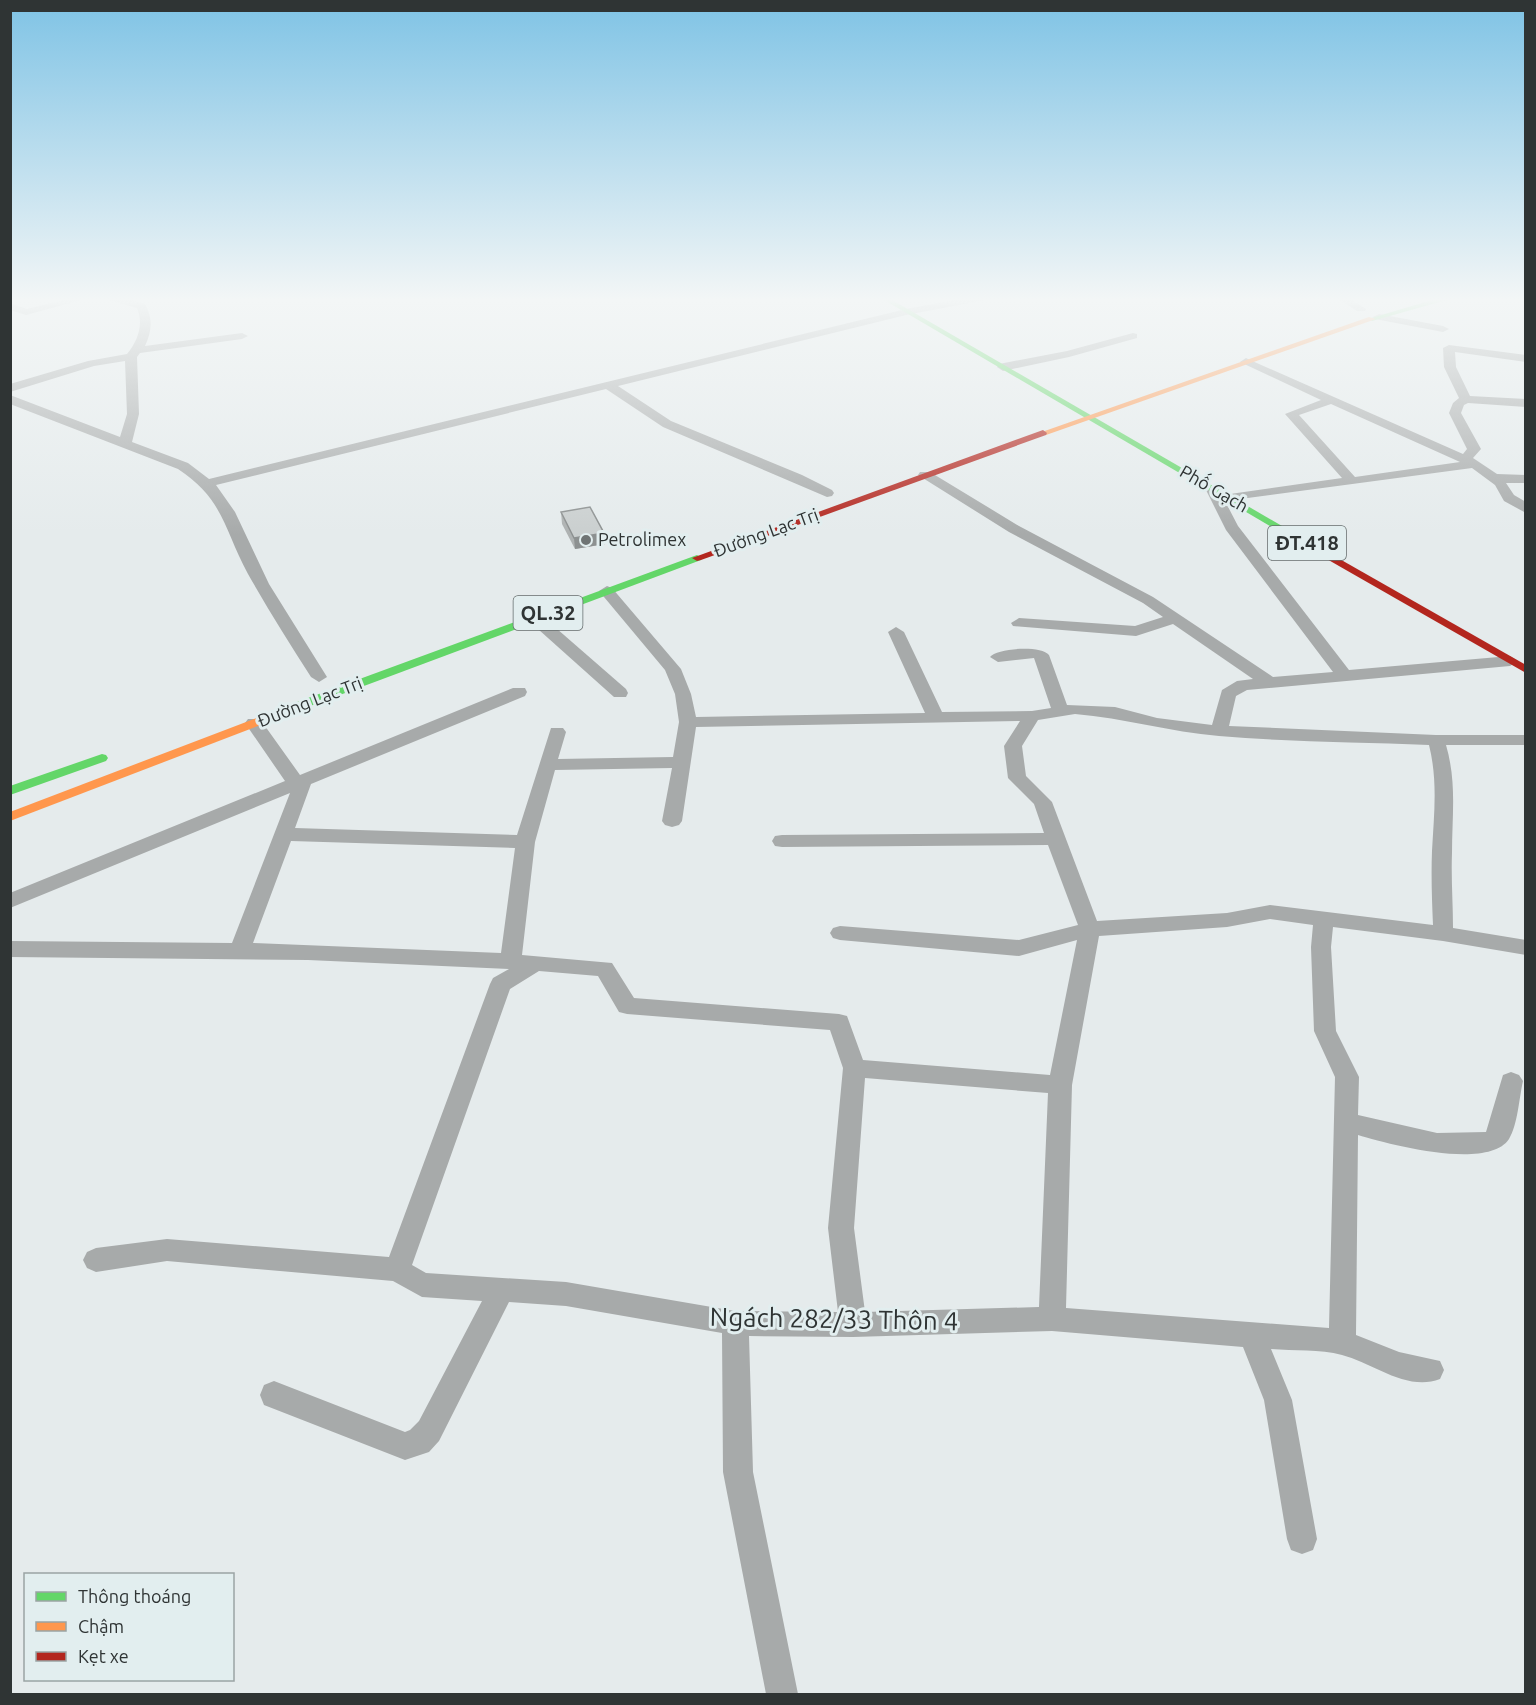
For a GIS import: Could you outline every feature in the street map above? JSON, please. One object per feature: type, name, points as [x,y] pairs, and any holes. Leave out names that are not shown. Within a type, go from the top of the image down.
[{"type":"main road","name":"ĐT.418","points":[[1019,377],[1088,418]]},
{"type":"main road","points":[[1017,428],[1164,377]]},
{"type":"main road","name":"Đường Lạc Trị","points":[[10,817],[607,591],[925,475],[1205,377]]},
{"type":"main road","name":"Phố Gạch","points":[[1088,418],[1526,670]]},
{"type":"main road","name":"Đường Lạc Trị","points":[[805,501],[833,491]]},
{"type":"main road","points":[[10,791],[118,752]]},
{"type":"street","points":[[10,388],[48,377]]},
{"type":"street","points":[[125,442],[133,414],[134,377]]},
{"type":"street","points":[[208,483],[406,432],[642,377]]},
{"type":"street","points":[[1279,377],[1471,461],[1506,491],[1509,498],[1526,509]]},
{"type":"street","points":[[1454,377],[1466,399]]},
{"type":"street","points":[[608,385],[667,424],[833,491]]},
{"type":"street","points":[[10,399],[183,466],[208,483],[236,526],[253,569],[319,677]]},
{"type":"street","points":[[1471,461],[1474,449],[1455,413],[1459,404],[1466,399],[1526,403]]},
{"type":"street","points":[[1332,400],[1292,414],[1352,481]]},
{"type":"street","points":[[1230,498],[1471,461]]},
{"type":"street","points":[[925,475],[1014,529],[1112,580],[1176,618],[1269,682]]},
{"type":"street","points":[[1492,478],[1526,478]]},
{"type":"street","points":[[1212,488],[1231,527],[1346,676]]},
{"type":"street","points":[[607,591],[674,669],[683,694],[688,722],[672,821]]},
{"type":"street","points":[[535,618],[620,693]]},
{"type":"street","points":[[1019,623],[1136,631],[1176,618]]},
{"type":"street","points":[[896,632],[936,717]]},
{"type":"street","points":[[998,657],[1035,653],[1041,655],[1061,711]]},
{"type":"street","points":[[1219,731],[1228,694],[1243,685],[1510,662]]},
{"type":"street","points":[[10,901],[300,784],[519,692]]},
{"type":"street","points":[[688,722],[1032,716],[1075,709],[1115,712],[1156,723],[1219,731],[1436,740],[1526,740]]},
{"type":"street","points":[[1032,716],[1013,746],[1017,778],[1043,802],[1090,929],[1060,1085],[1052,1319]]},
{"type":"street","points":[[254,723],[300,784]]},
{"type":"street","points":[[511,962],[525,842],[557,732]]},
{"type":"street","points":[[1436,740],[1444,768],[1443,934]]},
{"type":"street","points":[[547,765],[681,762]]},
{"type":"street","points":[[240,949],[300,784]]},
{"type":"street","points":[[282,834],[525,842]]},
{"type":"street","points":[[782,841],[1055,838]]},
{"type":"street","points":[[840,933],[1019,948],[1090,929],[1227,920],[1270,912],[1443,934],[1526,948]]},
{"type":"street","points":[[1324,918],[1321,946],[1325,1031],[1347,1077],[1342,1342]]},
{"type":"street","points":[[10,949],[240,949],[536,963],[604,969],[627,1006],[839,1022],[854,1068],[841,1228],[854,1324]]},
{"type":"street","points":[[397,1270],[501,984],[536,963]]},
{"type":"street","points":[[854,1068],[1060,1085]]},
{"type":"street","points":[[1345,1121],[1379,1131],[1458,1145],[1493,1141],[1500,1132],[1511,1081]]},
{"type":"street","name":"Ngách 282/33 Thôn 4","points":[[96,1260],[167,1250],[397,1270],[422,1286],[566,1294],[735,1323],[854,1324],[1052,1319],[1342,1342],[1398,1365],[1430,1370]]},
{"type":"street","points":[[274,1395],[405,1446],[419,1442],[429,1431],[502,1289]]},
{"type":"street","points":[[735,1323],[738,1472],[782,1695]]},
{"type":"street","points":[[1252,1335],[1278,1400],[1302,1539]]},
{"type":"building","points":[[590,507],[604,533],[574,538],[561,512]]},
{"type":"traffic: fast","points":[[1019,377],[1315,548]]},
{"type":"traffic: fast","points":[[301,705],[697,558]]},
{"type":"traffic: fast","points":[[10,791],[102,758]]},
{"type":"traffic: slow","points":[[1043,433],[1206,377]]},
{"type":"traffic: slow","points":[[10,817],[301,705]]},
{"type":"traffic: jam","points":[[697,558],[1043,433]]},
{"type":"traffic: jam","points":[[1315,548],[1526,670]]},
{"type":"place","name":"Petrolimex","points":[[586,540]]}]
